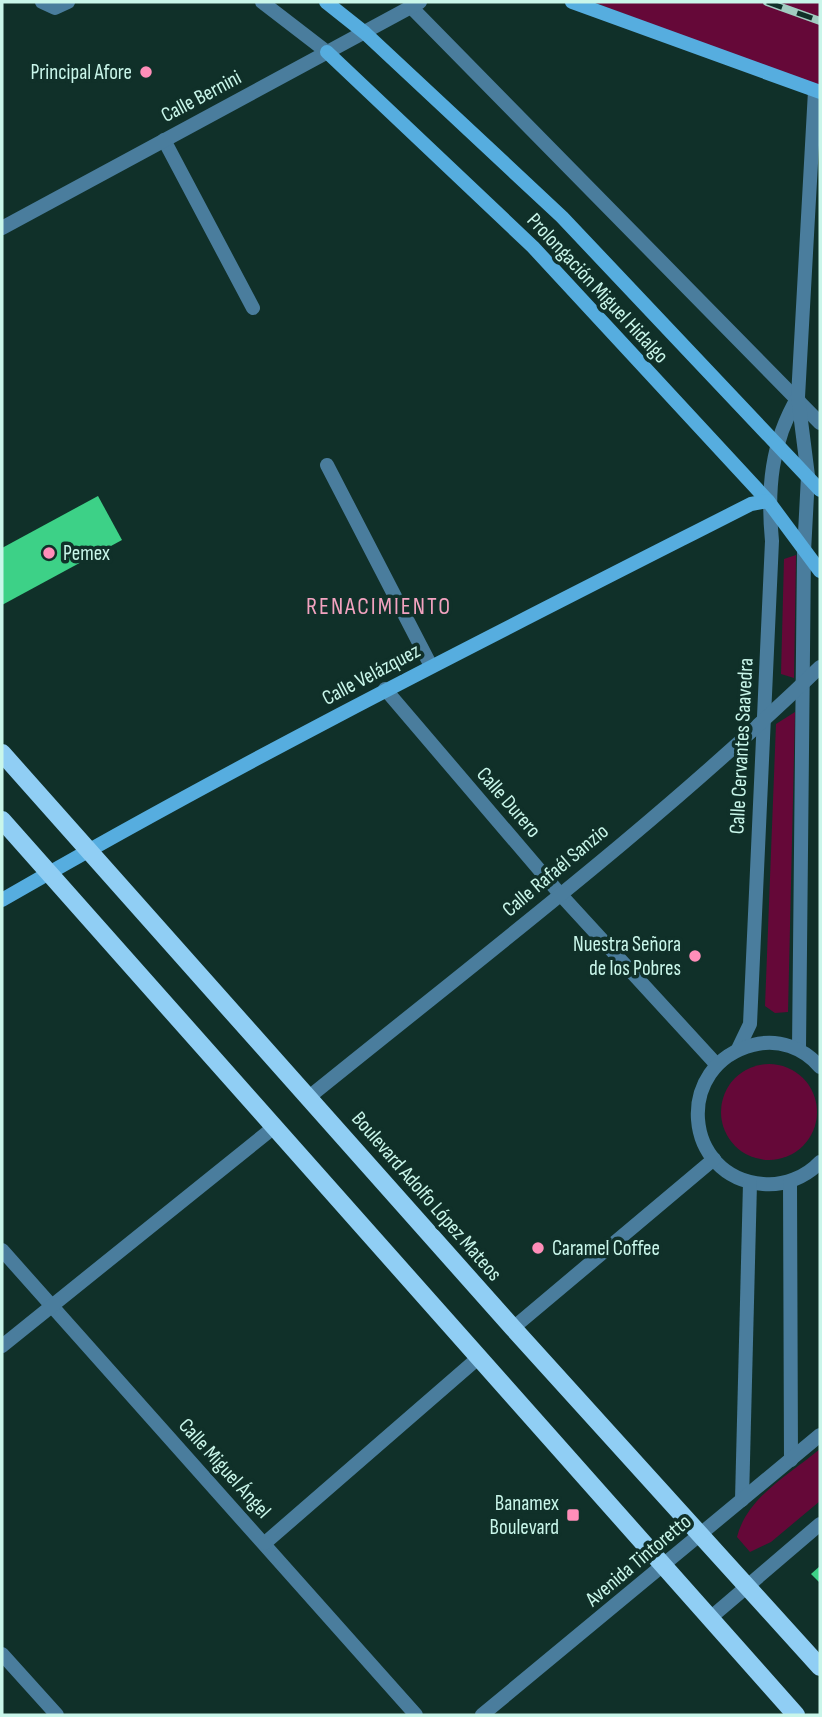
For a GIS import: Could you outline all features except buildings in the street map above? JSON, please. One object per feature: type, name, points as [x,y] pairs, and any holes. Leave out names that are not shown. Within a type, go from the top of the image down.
[{"type":"main road","name":"Boulevard Adolfo López Mateos","points":[[2,753],[513,1328],[820,1667]]},
{"type":"main road","points":[[2,820],[477,1359],[796,1715]]},
{"type":"street","points":[[42,2],[55,8],[68,2]]},
{"type":"street","points":[[262,2],[327,52]]},
{"type":"street","name":"Prolongación Miguel Hidalgo","points":[[326,2],[365,33],[562,217],[820,490]]},
{"type":"street","points":[[572,2],[818,91],[798,397],[808,476],[804,552],[799,1049]]},
{"type":"street","points":[[416,5],[820,422]]},
{"type":"street","name":"Calle Bernini","points":[[2,228],[416,5]]},
{"type":"street","name":"Prolongación Miguel Hidalgo","points":[[327,52],[533,247],[768,501],[820,571]]},
{"type":"street","points":[[164,140],[254,308]]},
{"type":"street","name":"Calle Cervantes Saavedra","points":[[738,1049],[750,1024],[772,541],[768,501],[776,444],[783,422],[798,397]]},
{"type":"street","points":[[327,464],[431,666]]},
{"type":"street","name":"Calle Velázquez","points":[[2,900],[385,689],[751,504],[768,501]]},
{"type":"street","name":"Calle Rafaél Sanzio","points":[[309,1097],[560,894],[762,723],[820,667]]},
{"type":"street","name":"Calle Durero","points":[[385,689],[560,894],[716,1064]]},
{"type":"street","points":[[820,1067],[799,1049],[775,1042],[738,1049],[716,1064],[702,1085],[697,1110],[700,1135],[713,1159],[732,1175],[750,1183],[775,1185],[790,1182],[820,1165]]},
{"type":"street","points":[[2,1346],[273,1128]]},
{"type":"street","points":[[513,1328],[713,1159]]},
{"type":"street","points":[[790,1182],[791,1460]]},
{"type":"street","points":[[742,1500],[750,1183]]},
{"type":"street","name":"Calle Miguel Ángel","points":[[2,1250],[416,1715]]},
{"type":"street","points":[[265,1543],[477,1359]]},
{"type":"street","name":"Avenida Tintoretto","points":[[482,1715],[663,1568],[820,1435]]},
{"type":"street","points":[[709,1619],[820,1524]]},
{"type":"street","points":[[2,1654],[57,1715]]},
{"type":"shaded area","points":[[593,2],[820,2],[820,88]]},
{"type":"shaded area","points":[[796,555],[794,678],[781,674],[784,559]]},
{"type":"shaded area","points":[[795,712],[788,1012],[775,1013],[765,1006],[776,724]]},
{"type":"shaded area","points":[[769,1064],[787,1068],[803,1078],[813,1094],[817,1112],[813,1130],[803,1146],[787,1156],[769,1160],[751,1156],[735,1146],[725,1130],[721,1112],[725,1094],[735,1078],[751,1068]]},
{"type":"shaded area","points":[[820,1449],[820,1501],[771,1542],[750,1552],[737,1537],[750,1510],[771,1487]]},
{"type":"railway","points":[[767,2],[820,21]]},
{"type":"place","name":"Principal Afore","points":[[146,72]]},
{"type":"place","name":"Pemex","points":[[49,553]]},
{"type":"place","name":"Nuestra Señora de los Pobres","points":[[695,956]]},
{"type":"place","name":"Caramel Coffee","points":[[538,1248]]},
{"type":"place","name":"Banamex Boulevard","points":[[573,1515]]},
{"type":"district","name":"RENACIMIENTO","points":[[379,606]]}]
